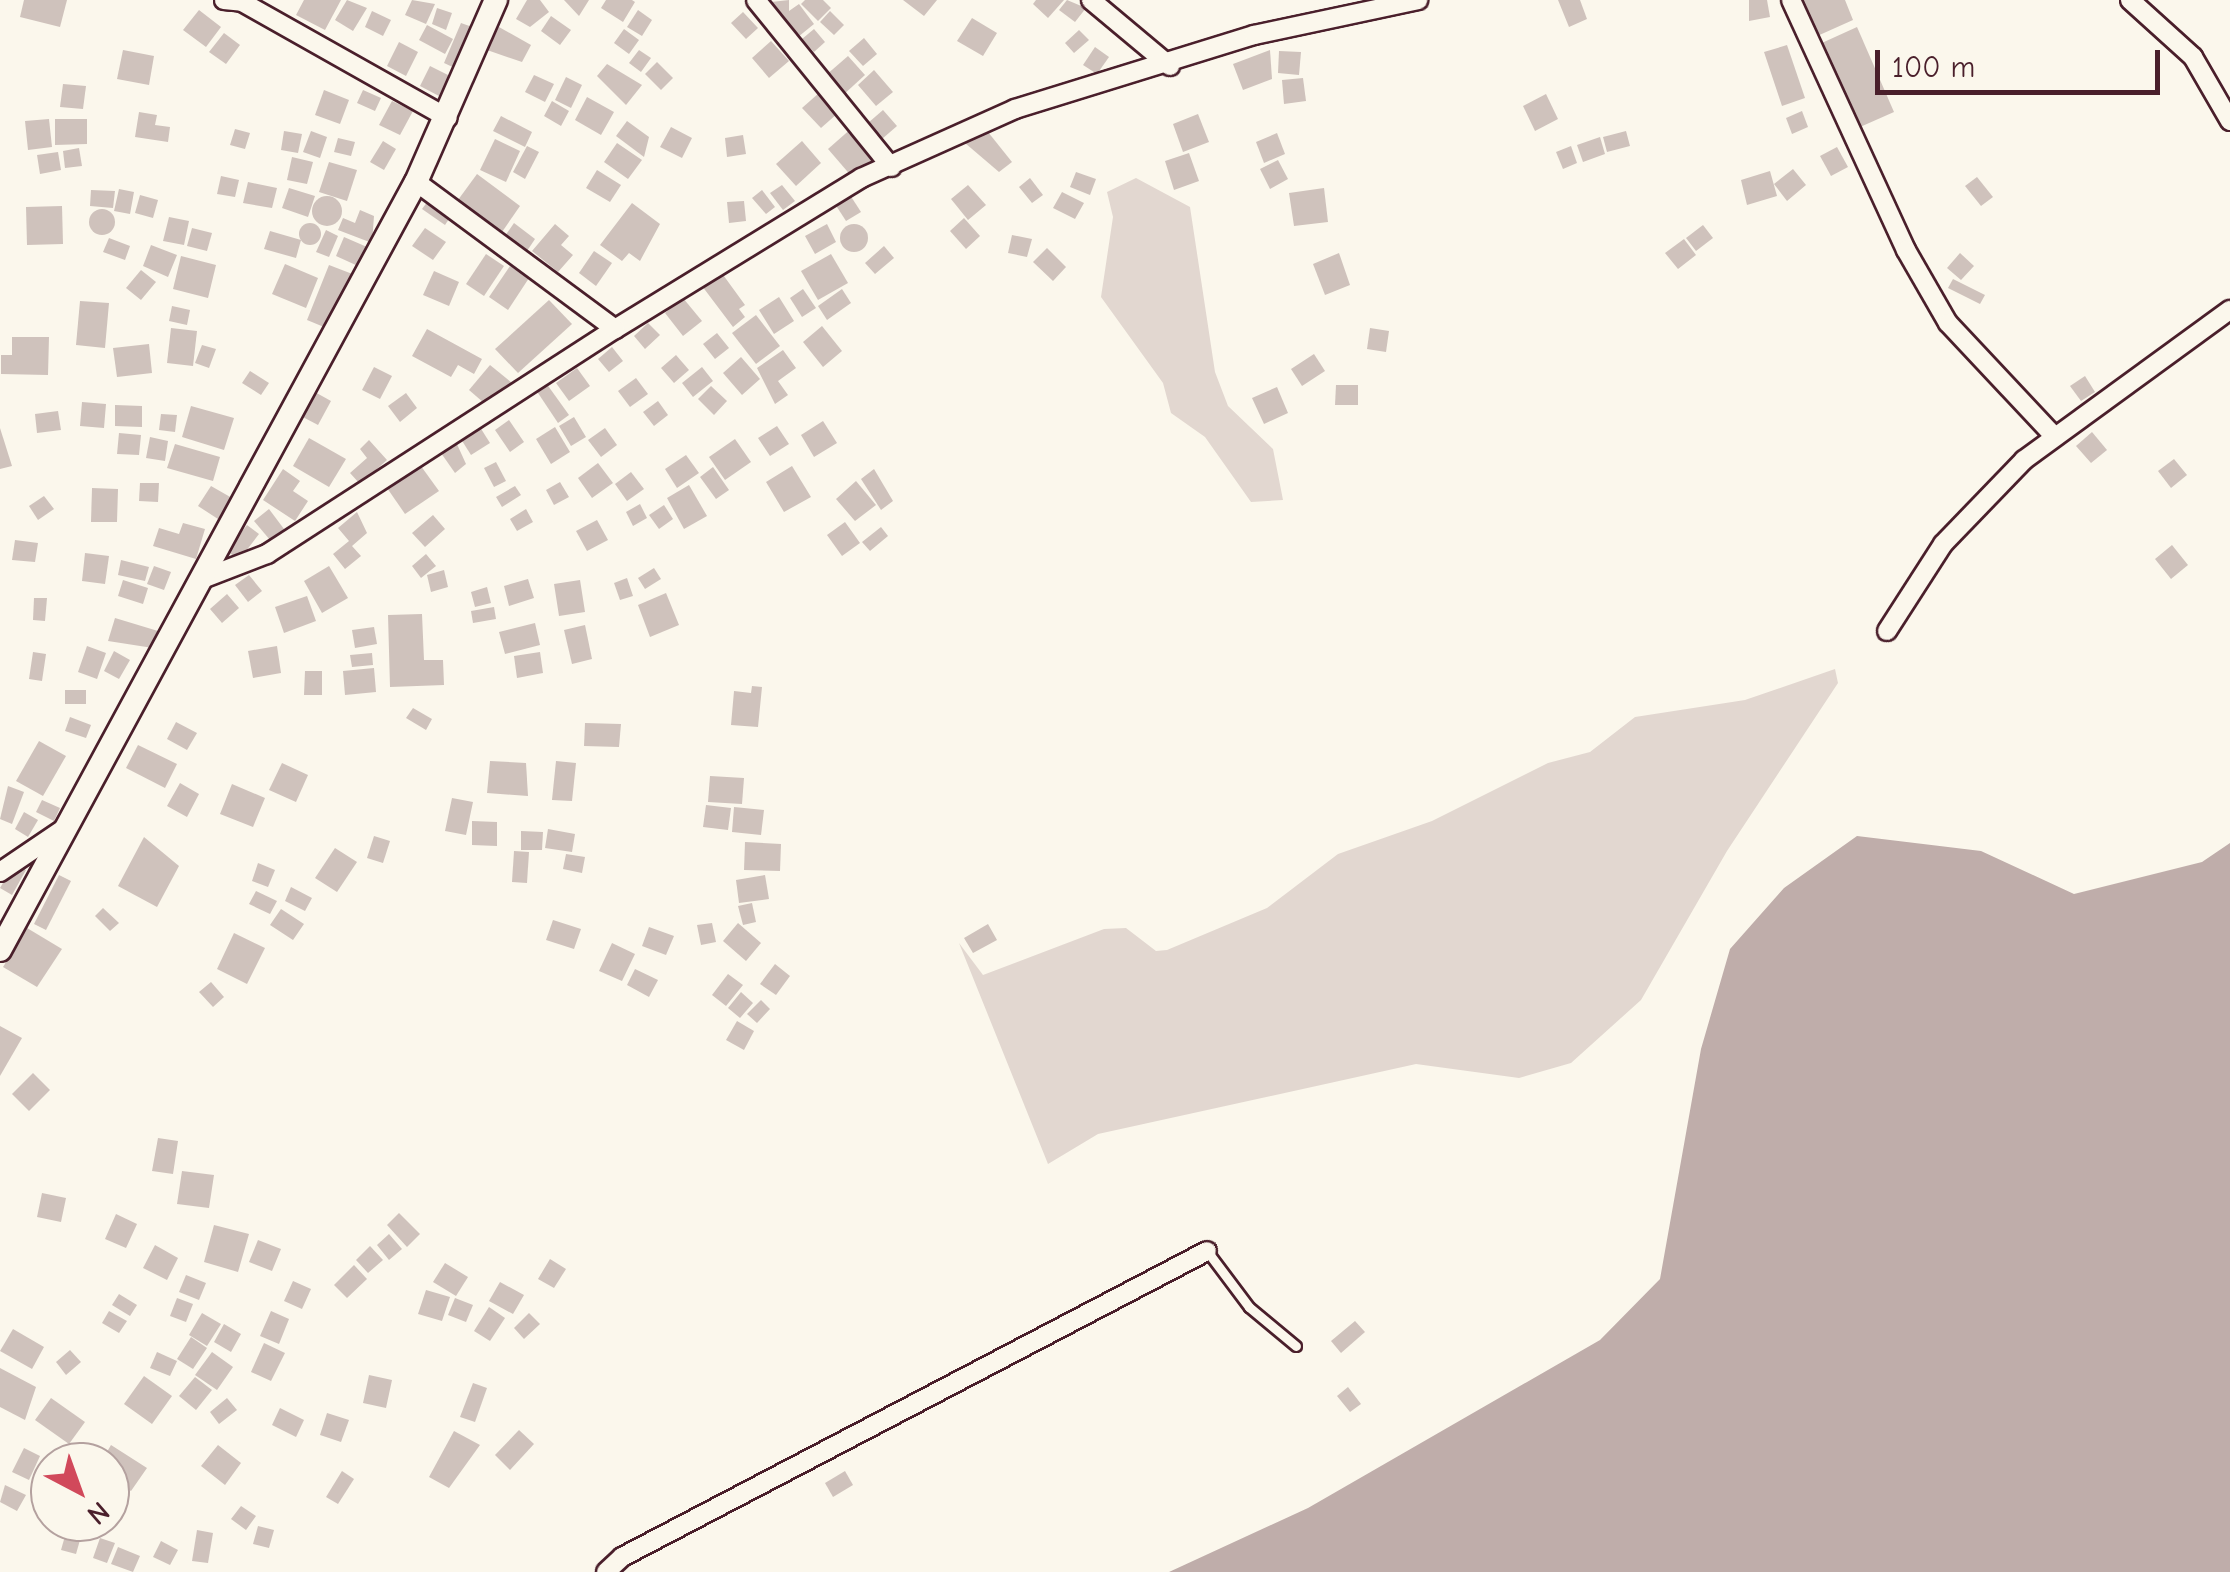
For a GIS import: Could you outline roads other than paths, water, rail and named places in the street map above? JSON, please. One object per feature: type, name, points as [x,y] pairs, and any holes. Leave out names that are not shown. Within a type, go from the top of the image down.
[{"type":"street","points":[[224,0],[259,5],[448,118]]},
{"type":"street","points":[[0,950],[416,182],[448,118],[493,10],[510,0]]},
{"type":"street","points":[[756,0],[891,167]]},
{"type":"street","points":[[1091,0],[1170,66]]},
{"type":"street","points":[[202,579],[267,554],[615,329],[861,178],[1015,109],[1170,66],[1254,35],[1418,0]]},
{"type":"street","points":[[1791,0],[1906,250],[1948,323],[2054,436]]},
{"type":"street","points":[[2130,0],[2192,57],[2230,121]]},
{"type":"street","points":[[416,182],[615,329]]},
{"type":"street","points":[[1887,631],[1943,544],[2054,436],[2230,310]]},
{"type":"street","points":[[0,872],[66,828]]},
{"type":"street","points":[[606,1572],[657,1538],[1207,1251]]},
{"type":"lane","points":[[1207,1251],[1249,1307],[1296,1346]]}]
